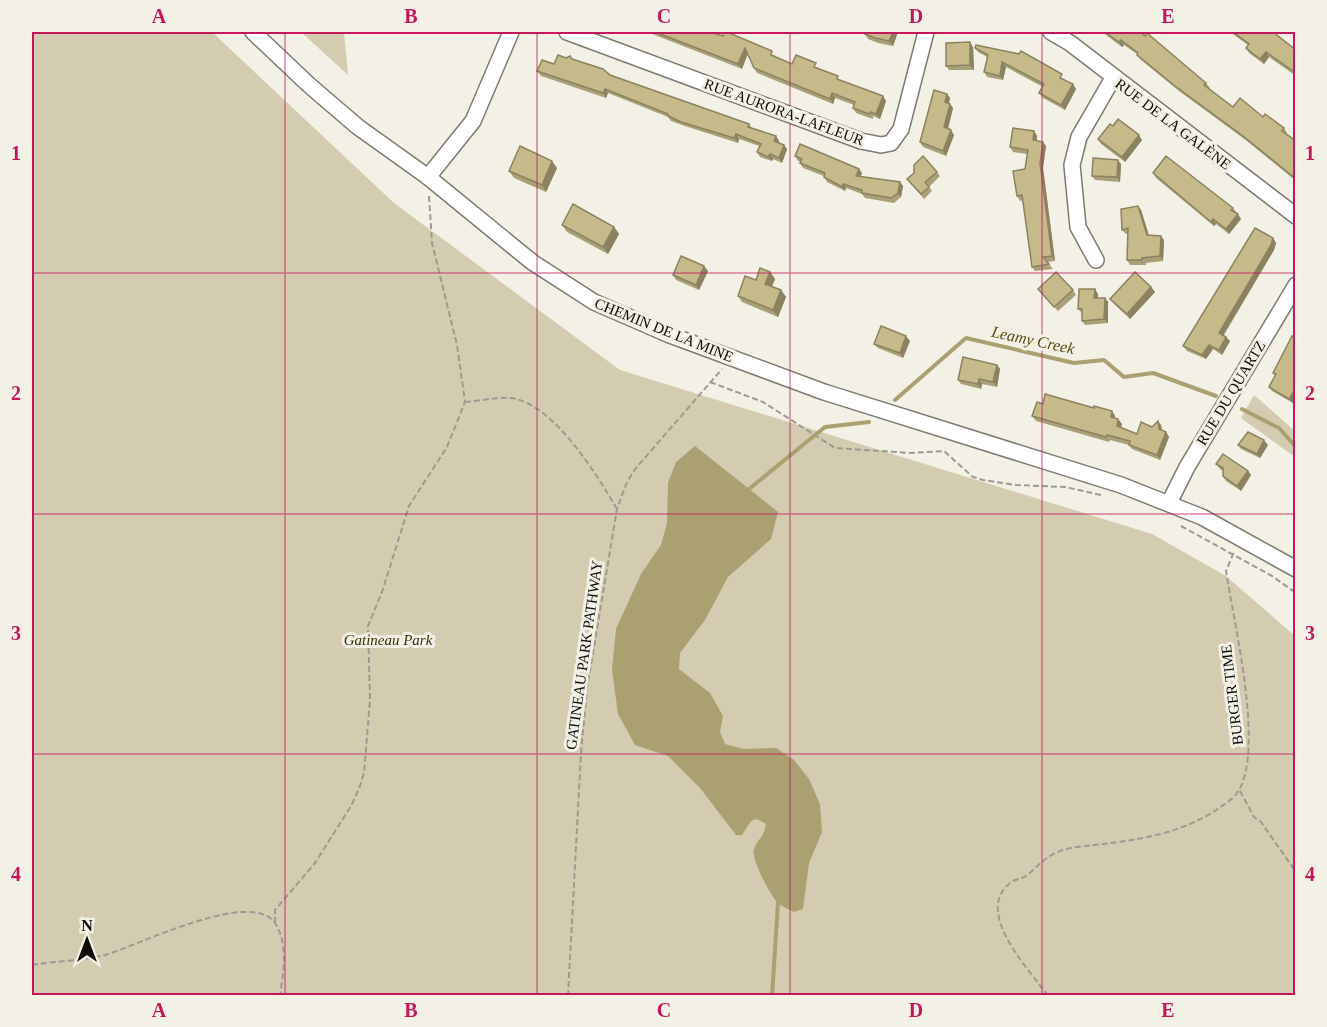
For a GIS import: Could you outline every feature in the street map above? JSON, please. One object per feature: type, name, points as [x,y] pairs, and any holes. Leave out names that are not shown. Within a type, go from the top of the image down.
[{"type":"street","name":"CHEMIN DE LA MINE","points":[[253,32],[336,108],[428,177],[532,262],[617,315],[888,413],[1046,461],[1169,503],[1242,538],[1296,569]]},
{"type":"street","points":[[428,177],[473,121],[511,32]]},
{"type":"street","name":"RUE AURORA-LAFLEUR","points":[[567,32],[861,141],[881,145],[891,143],[901,129],[926,32]]},
{"type":"street","name":"RUE DE LA GALÈNE","points":[[1051,32],[1070,43],[1296,216]]},
{"type":"street","points":[[1096,260],[1078,226],[1072,165],[1079,137],[1113,78]]},
{"type":"street","name":"RUE DU QUARTZ","points":[[1169,503],[1184,473],[1296,285]]},
{"type":"path","points":[[280,996],[285,954],[274,923],[275,910],[315,862],[351,806],[359,789],[364,773],[370,700],[368,626],[382,592],[409,506],[447,447],[465,402],[456,345],[432,243],[428,177]]},
{"type":"path","name":"GATINEAU PARK PATHWAY","points":[[568,996],[581,753],[587,689],[617,509],[627,482],[636,468],[731,358]]},
{"type":"path","points":[[710,382],[763,402],[819,440],[836,448],[860,451],[944,451],[973,477],[982,480],[1016,485],[1065,487],[1108,497]]},
{"type":"path","points":[[465,402],[511,398],[532,406],[544,414],[591,466],[617,509]]},
{"type":"path","points":[[1175,522],[1296,593]]},
{"type":"path","name":"BURGER TIME","points":[[1240,790],[1249,767],[1251,734],[1226,571],[1242,538]]},
{"type":"path","points":[[1048,996],[1004,935],[997,912],[1001,896],[1010,883],[1025,877],[1042,860],[1064,850],[1155,837],[1208,815],[1240,790],[1254,817],[1261,822],[1296,872]]},
{"type":"path","points":[[32,965],[104,955],[213,917],[245,911],[261,913],[274,923]]},
{"type":"green space","name":"Gatineau Park","points":[[32,32],[212,32],[394,203],[620,370],[1152,534],[1226,576],[1295,636],[1295,995],[32,995]]},
{"type":"green space","points":[[301,32],[344,32],[348,75]]},
{"type":"green space","points":[[1254,395],[1295,431],[1295,457],[1241,418]]},
{"type":"shaded area","points":[[695,446],[778,512],[771,539],[728,577],[705,620],[680,653],[679,669],[710,693],[723,716],[720,732],[725,744],[743,749],[776,748],[794,760],[809,779],[820,804],[822,832],[809,863],[803,909],[794,912],[782,906],[775,899],[755,860],[754,849],[766,824],[757,819],[751,821],[742,835],[736,835],[700,788],[668,756],[635,745],[618,714],[612,670],[616,629],[641,574],[661,545],[667,523],[668,483],[676,462]]},
{"type":"building","points":[[655,32],[710,32],[723,36],[724,32],[727,32],[772,51],[771,55],[792,64],[796,55],[816,63],[814,67],[838,76],[837,79],[883,96],[876,114],[870,112],[869,114],[853,108],[855,102],[832,93],[830,99],[754,68],[745,48],[738,64]]},
{"type":"building","points":[[866,32],[893,32],[889,41],[875,38],[865,34]]},
{"type":"building","points":[[1105,32],[1140,32],[1145,36],[1147,33],[1206,83],[1204,85],[1233,107],[1240,98],[1263,117],[1265,114],[1284,128],[1282,131],[1296,141],[1296,179],[1175,86],[1137,55],[1138,53],[1121,40],[1119,42]]},
{"type":"building","points":[[1233,32],[1273,32],[1296,50],[1296,73],[1266,52],[1260,59],[1246,48],[1249,44]]},
{"type":"building","points":[[970,42],[970,65],[946,66],[946,43]]},
{"type":"building","points":[[976,45],[1019,54],[1021,51],[1062,74],[1060,78],[1073,84],[1061,105],[1039,93],[1044,84],[1002,62],[1000,76],[984,72],[988,55],[975,48]]},
{"type":"building","points":[[558,55],[566,58],[570,56],[572,59],[603,69],[610,75],[749,124],[748,127],[776,136],[774,141],[784,145],[779,158],[770,154],[768,157],[757,152],[761,144],[736,134],[734,138],[681,122],[668,114],[605,89],[603,93],[537,71],[542,60],[554,64]]},
{"type":"building","points":[[934,90],[947,94],[945,102],[950,104],[944,127],[951,130],[943,151],[920,142]]},
{"type":"building","points":[[1118,119],[1139,135],[1122,157],[1098,139],[1110,124],[1113,126]]},
{"type":"building","points":[[1013,128],[1034,131],[1033,140],[1043,142],[1040,163],[1052,256],[1043,257],[1049,264],[1032,267],[1022,195],[1017,196],[1013,171],[1025,169],[1028,150],[1010,147]]},
{"type":"building","points":[[800,144],[859,169],[856,176],[900,182],[898,193],[891,198],[862,193],[862,190],[843,184],[842,187],[824,177],[825,173],[800,163],[802,159],[795,156]]},
{"type":"building","points":[[520,146],[552,161],[542,185],[509,171]]},
{"type":"building","points":[[923,156],[937,172],[925,182],[929,187],[921,194],[907,179],[914,173],[914,165]]},
{"type":"building","points":[[1166,156],[1238,214],[1226,229],[1213,219],[1211,222],[1153,173]]},
{"type":"building","points":[[1093,158],[1118,160],[1117,177],[1092,176]]},
{"type":"building","points":[[573,204],[614,227],[603,247],[562,225]]},
{"type":"building","points":[[1138,206],[1147,235],[1161,236],[1160,256],[1142,258],[1142,260],[1127,260],[1128,228],[1122,230],[1121,209]]},
{"type":"building","points":[[1255,228],[1273,238],[1271,245],[1219,333],[1226,337],[1219,350],[1209,345],[1202,355],[1183,346]]},
{"type":"building","points":[[681,256],[704,266],[696,285],[673,275]]},
{"type":"building","points":[[760,268],[770,272],[765,284],[781,290],[773,310],[738,296],[745,276],[756,280]]},
{"type":"building","points":[[1056,272],[1073,290],[1054,307],[1038,289]]},
{"type":"building","points":[[1135,272],[1151,287],[1127,314],[1110,299]]},
{"type":"building","points":[[1079,289],[1095,289],[1094,298],[1105,298],[1104,319],[1082,321],[1082,309],[1078,309]]},
{"type":"building","points":[[881,326],[906,336],[900,353],[874,344]]},
{"type":"building","points":[[1292,336],[1296,338],[1296,388],[1289,399],[1269,387],[1276,374],[1273,373]]},
{"type":"building","points":[[963,357],[997,365],[993,382],[979,379],[978,384],[958,380]]},
{"type":"building","points":[[1045,394],[1112,411],[1111,417],[1118,419],[1117,426],[1137,434],[1141,422],[1152,427],[1158,421],[1159,429],[1166,432],[1157,455],[1129,445],[1130,441],[1107,435],[1106,437],[1032,416],[1037,402],[1043,404]]},
{"type":"building","points":[[1248,432],[1264,440],[1257,454],[1238,445]]},
{"type":"building","points":[[1223,454],[1248,471],[1237,486],[1223,476],[1223,468],[1216,464]]},
{"type":"waterway","name":"Leamy Creek","points":[[895,400],[966,338],[1074,363],[1104,360],[1124,377],[1153,373],[1216,396]]},
{"type":"waterway","name":"Leamy Creek","points":[[1242,409],[1279,428],[1296,447]]},
{"type":"waterway","name":"Leamy Creek","points":[[749,489],[825,427],[869,422]]},
{"type":"waterway","name":"Leamy Creek","points":[[772,996],[778,903]]}]
